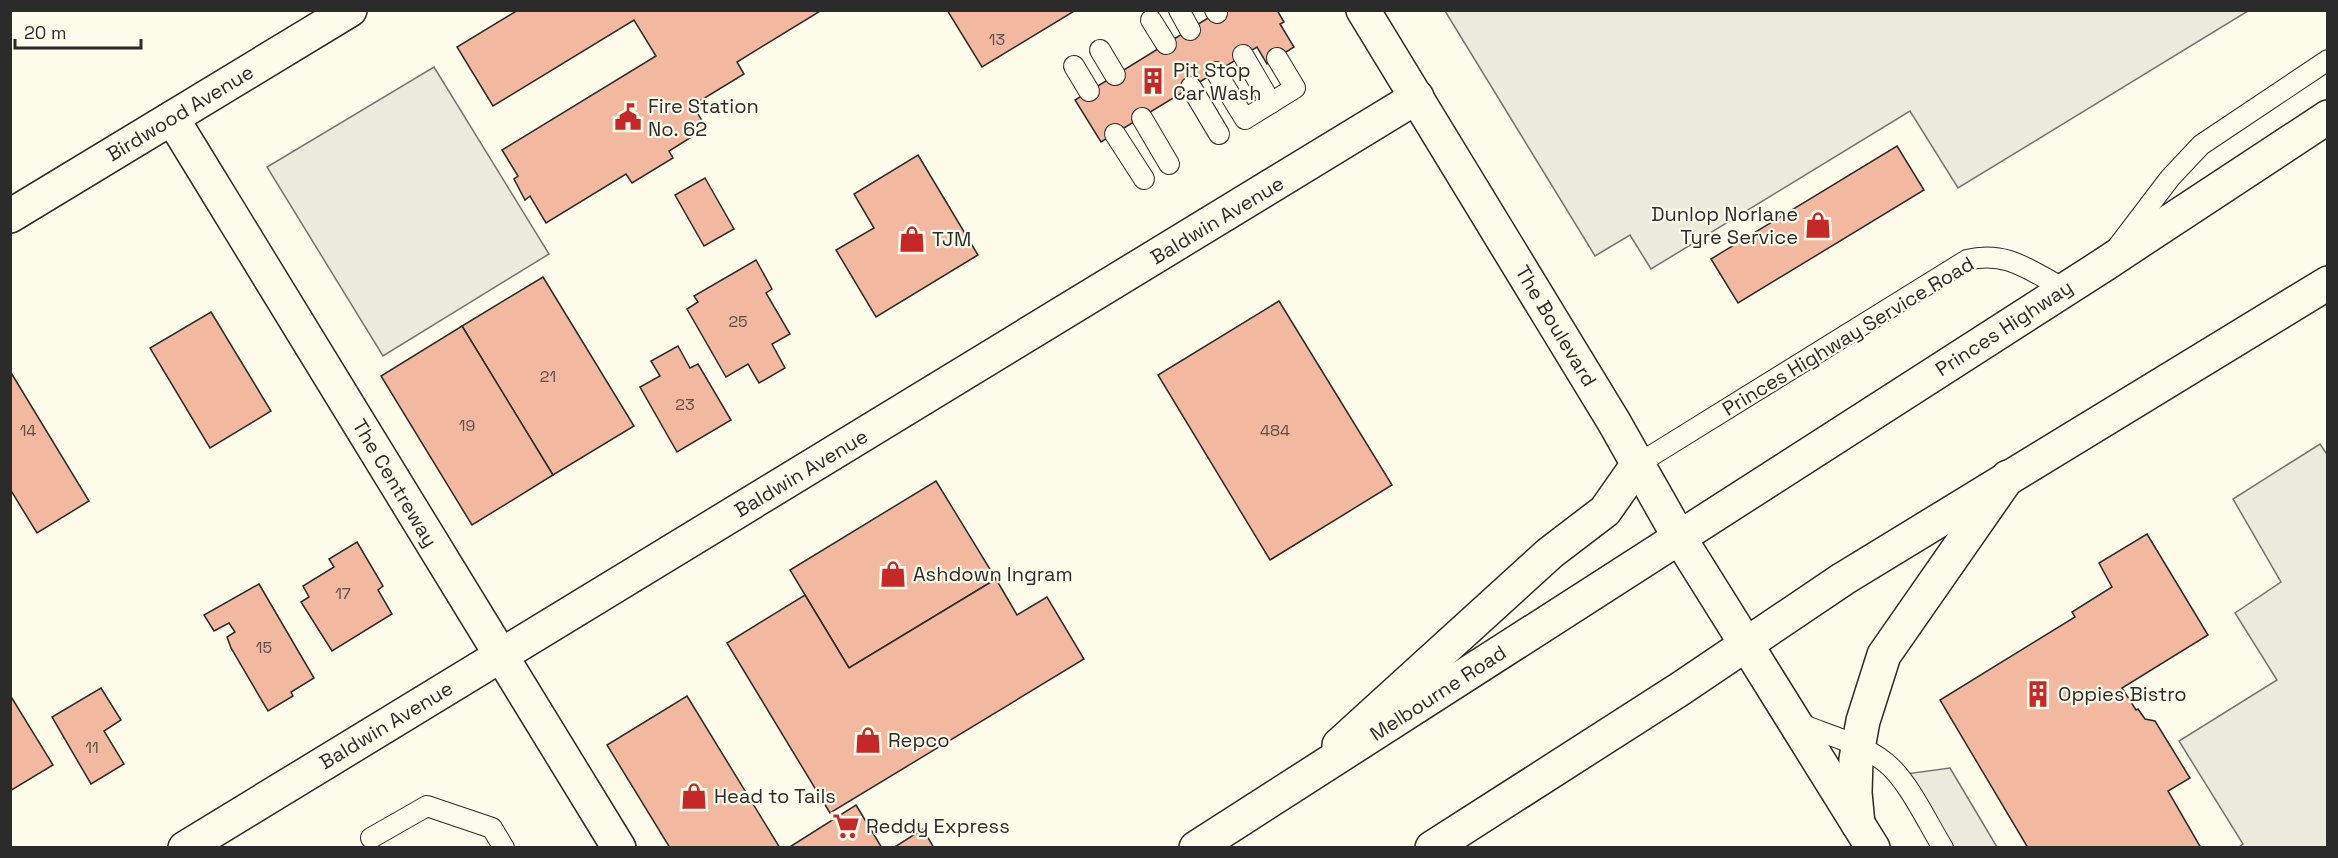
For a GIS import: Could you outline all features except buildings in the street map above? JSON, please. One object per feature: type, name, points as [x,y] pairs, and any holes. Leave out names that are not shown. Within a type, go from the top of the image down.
[{"type":"main road","name":"Birdwood Avenue","points":[[10,216],[350,10]]},
{"type":"main road","name":"The Boulevard","points":[[1363,10],[1638,464],[1679,537],[1865,836]]},
{"type":"main road","name":"Baldwin Avenue","points":[[185,848],[1417,97]]},
{"type":"main road","name":"Princes Highway","points":[[1679,537],[2105,264],[2328,117]]},
{"type":"main road","name":"The Centreway","points":[[172,118],[619,848]]},
{"type":"main road","points":[[1432,848],[1843,579],[2328,283]]},
{"type":"main road","points":[[1302,779],[1527,573],[1605,511],[1638,464]]},
{"type":"main road","points":[[1865,836],[1854,779],[1858,747],[1873,687],[1888,646],[2008,477]]},
{"type":"main road","name":"Melbourne Road","points":[[1196,848],[1679,537]]},
{"type":"lane","points":[[1179,10],[1190,30]]},
{"type":"lane","points":[[1150,20],[1166,44]]},
{"type":"lane","points":[[1100,50],[1115,75]]},
{"type":"lane","points":[[1243,55],[1271,103]]},
{"type":"lane","points":[[1216,72],[1245,119],[1295,88],[1277,58]]},
{"type":"lane","points":[[2105,264],[2170,178],[2201,145],[2231,122],[2328,60]]},
{"type":"lane","points":[[1074,66],[1089,91]]},
{"type":"lane","points":[[1191,87],[1219,134]]},
{"type":"lane","points":[[1142,118],[1169,164]]},
{"type":"lane","points":[[1115,134],[1144,179]]},
{"type":"lane","name":"Princes Highway Service Road","points":[[1638,464],[1967,260],[1995,256],[2008,259],[2065,289]]},
{"type":"lane","points":[[1796,722],[1858,747],[1886,762],[1898,775],[1943,848]]},
{"type":"lane","points":[[371,838],[427,806],[492,828],[504,848]]},
{"type":"shaded area","points":[[1445,11],[2248,11],[1958,188],[1910,111],[1651,269],[1630,235],[1595,256]]},
{"type":"shaded area","points":[[434,67],[549,254],[383,356],[267,167]]},
{"type":"shaded area","points":[[2320,444],[2328,456],[2327,847],[2239,847],[2243,844],[2179,741],[2277,680],[2235,613],[2281,582],[2233,499]]},
{"type":"shaded area","points":[[1950,768],[1997,847],[1943,847],[1898,775]]},
{"type":"place","name":"Pit Stop Car Wash","points":[[1153,81]]},
{"type":"place","name":"Fire Station No. 62","points":[[628,117]]},
{"type":"place","name":"Dunlop Norlane Tyre Service","points":[[1818,225]]},
{"type":"place","name":"TJM","points":[[912,239]]},
{"type":"place","name":"Ashdown Ingram","points":[[893,574]]},
{"type":"place","name":"Oppies Bistro","points":[[2038,694]]},
{"type":"place","name":"Repco","points":[[868,740]]},
{"type":"place","name":"Head to Tails","points":[[694,796]]},
{"type":"place","name":"Reddy Express","points":[[846,826]]}]
